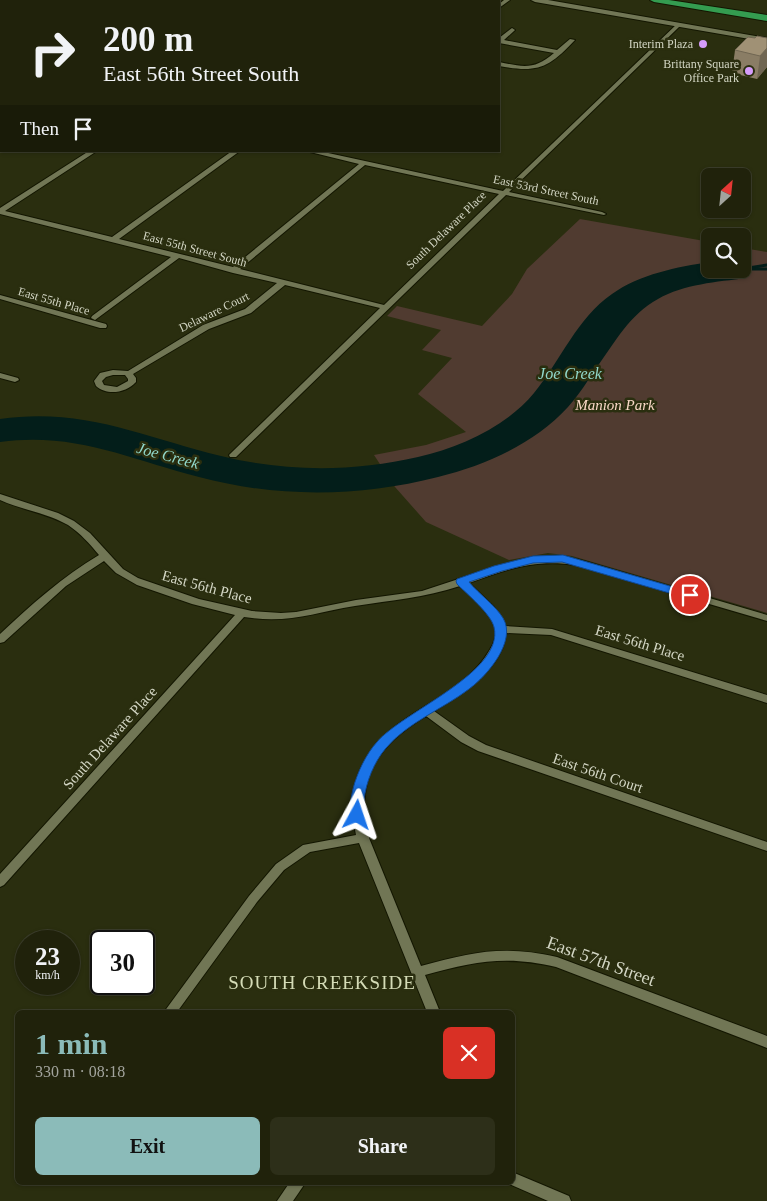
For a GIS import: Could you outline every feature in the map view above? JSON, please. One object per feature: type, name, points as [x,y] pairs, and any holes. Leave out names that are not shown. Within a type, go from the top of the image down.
[{"type":"highway","points":[[654,0],[767,18]]},
{"type":"highway","points":[[687,0],[767,13]]},
{"type":"main road","points":[[534,0],[767,40]]},
{"type":"street","name":"South Delaware Place","points":[[233,455],[678,24]]},
{"type":"street","points":[[500,40],[512,30]]},
{"type":"street","points":[[500,64],[527,70],[541,68],[572,40]]},
{"type":"street","points":[[500,41],[559,52]]},
{"type":"street","points":[[0,212],[92,152]]},
{"type":"street","points":[[114,240],[236,152]]},
{"type":"street","name":"East 53rd Street South","points":[[314,152],[602,214]]},
{"type":"street","points":[[233,271],[364,163]]},
{"type":"street","name":"East 55th Street South","points":[[0,212],[384,308]]},
{"type":"street","points":[[95,318],[177,256]]},
{"type":"street","name":"Delaware Court","points":[[128,374],[212,324],[248,311],[282,283]]},
{"type":"street","name":"East 55th Place","points":[[0,297],[103,326]]},
{"type":"street","points":[[0,375],[15,380]]},
{"type":"street","name":"East 56th Place","points":[[0,497],[32,510],[63,518],[90,538],[115,568],[144,584],[242,614],[297,615],[355,603],[408,597],[429,592],[498,568],[533,560],[563,559],[767,618]]},
{"type":"street","points":[[0,640],[61,584],[86,566],[105,556]]},
{"type":"street","points":[[432,1010],[363,838],[357,815],[357,801],[365,771],[372,758],[390,735],[452,696],[478,674],[495,653],[501,629],[498,620],[461,581]]},
{"type":"street","name":"South Delaware Place","points":[[0,882],[242,614]]},
{"type":"street","name":"East 56th Place","points":[[501,629],[552,632],[767,699]]},
{"type":"street","name":"East 56th Court","points":[[427,711],[465,739],[482,748],[767,847]]},
{"type":"street","points":[[171,1010],[262,886],[280,866],[308,848],[363,838]]},
{"type":"street","name":"East 57th Street","points":[[418,972],[483,955],[519,954],[537,957],[557,962],[767,1042]]},
{"type":"street","points":[[515,1179],[564,1201]]},
{"type":"street","points":[[284,1201],[297,1185]]},
{"type":"green space","name":"Manion Park","points":[[580,219],[701,240],[701,278],[751,278],[751,249],[767,252],[767,613],[572,556],[548,553],[509,560],[426,522],[395,487],[374,455],[426,445],[466,432],[418,394],[452,358],[422,350],[441,330],[387,316],[397,306],[482,326],[512,294],[527,269]]},
{"type":"water","name":"Joe Creek","points":[[701,264],[701,278],[746,278],[712,282],[679,290],[648,305],[624,329],[576,398],[555,420],[525,442],[508,451],[474,466],[438,477],[409,484],[349,491],[288,492],[228,484],[78,444],[27,440],[0,442],[0,419],[30,416],[86,420],[221,456],[270,465],[319,468],[344,467],[394,462],[434,453],[481,434],[510,416],[534,393],[579,327],[600,304],[612,294],[634,281],[672,269]]},
{"type":"building","points":[[757,36],[767,38],[767,48],[760,56],[735,50],[748,37],[755,38]]},
{"type":"waterway","name":"Joe Creek","points":[[751,268],[767,265]]},
{"type":"waterway","name":"Joe Creek","points":[[752,269],[767,269]]},
{"type":"place","name":"Interim Plaza","points":[[703,44]]},
{"type":"place","name":"Brittany Square Office Park","points":[[749,71]]},
{"type":"district","name":"SOUTH CREEKSIDE","points":[[322,982]]},
{"type":"route","points":[[357,815],[357,801],[365,771],[381,745],[390,735],[404,725],[452,696],[466,685],[489,662],[495,653],[501,629],[498,620],[461,581],[498,568],[533,560],[554,558],[597,567],[690,595]]}]
